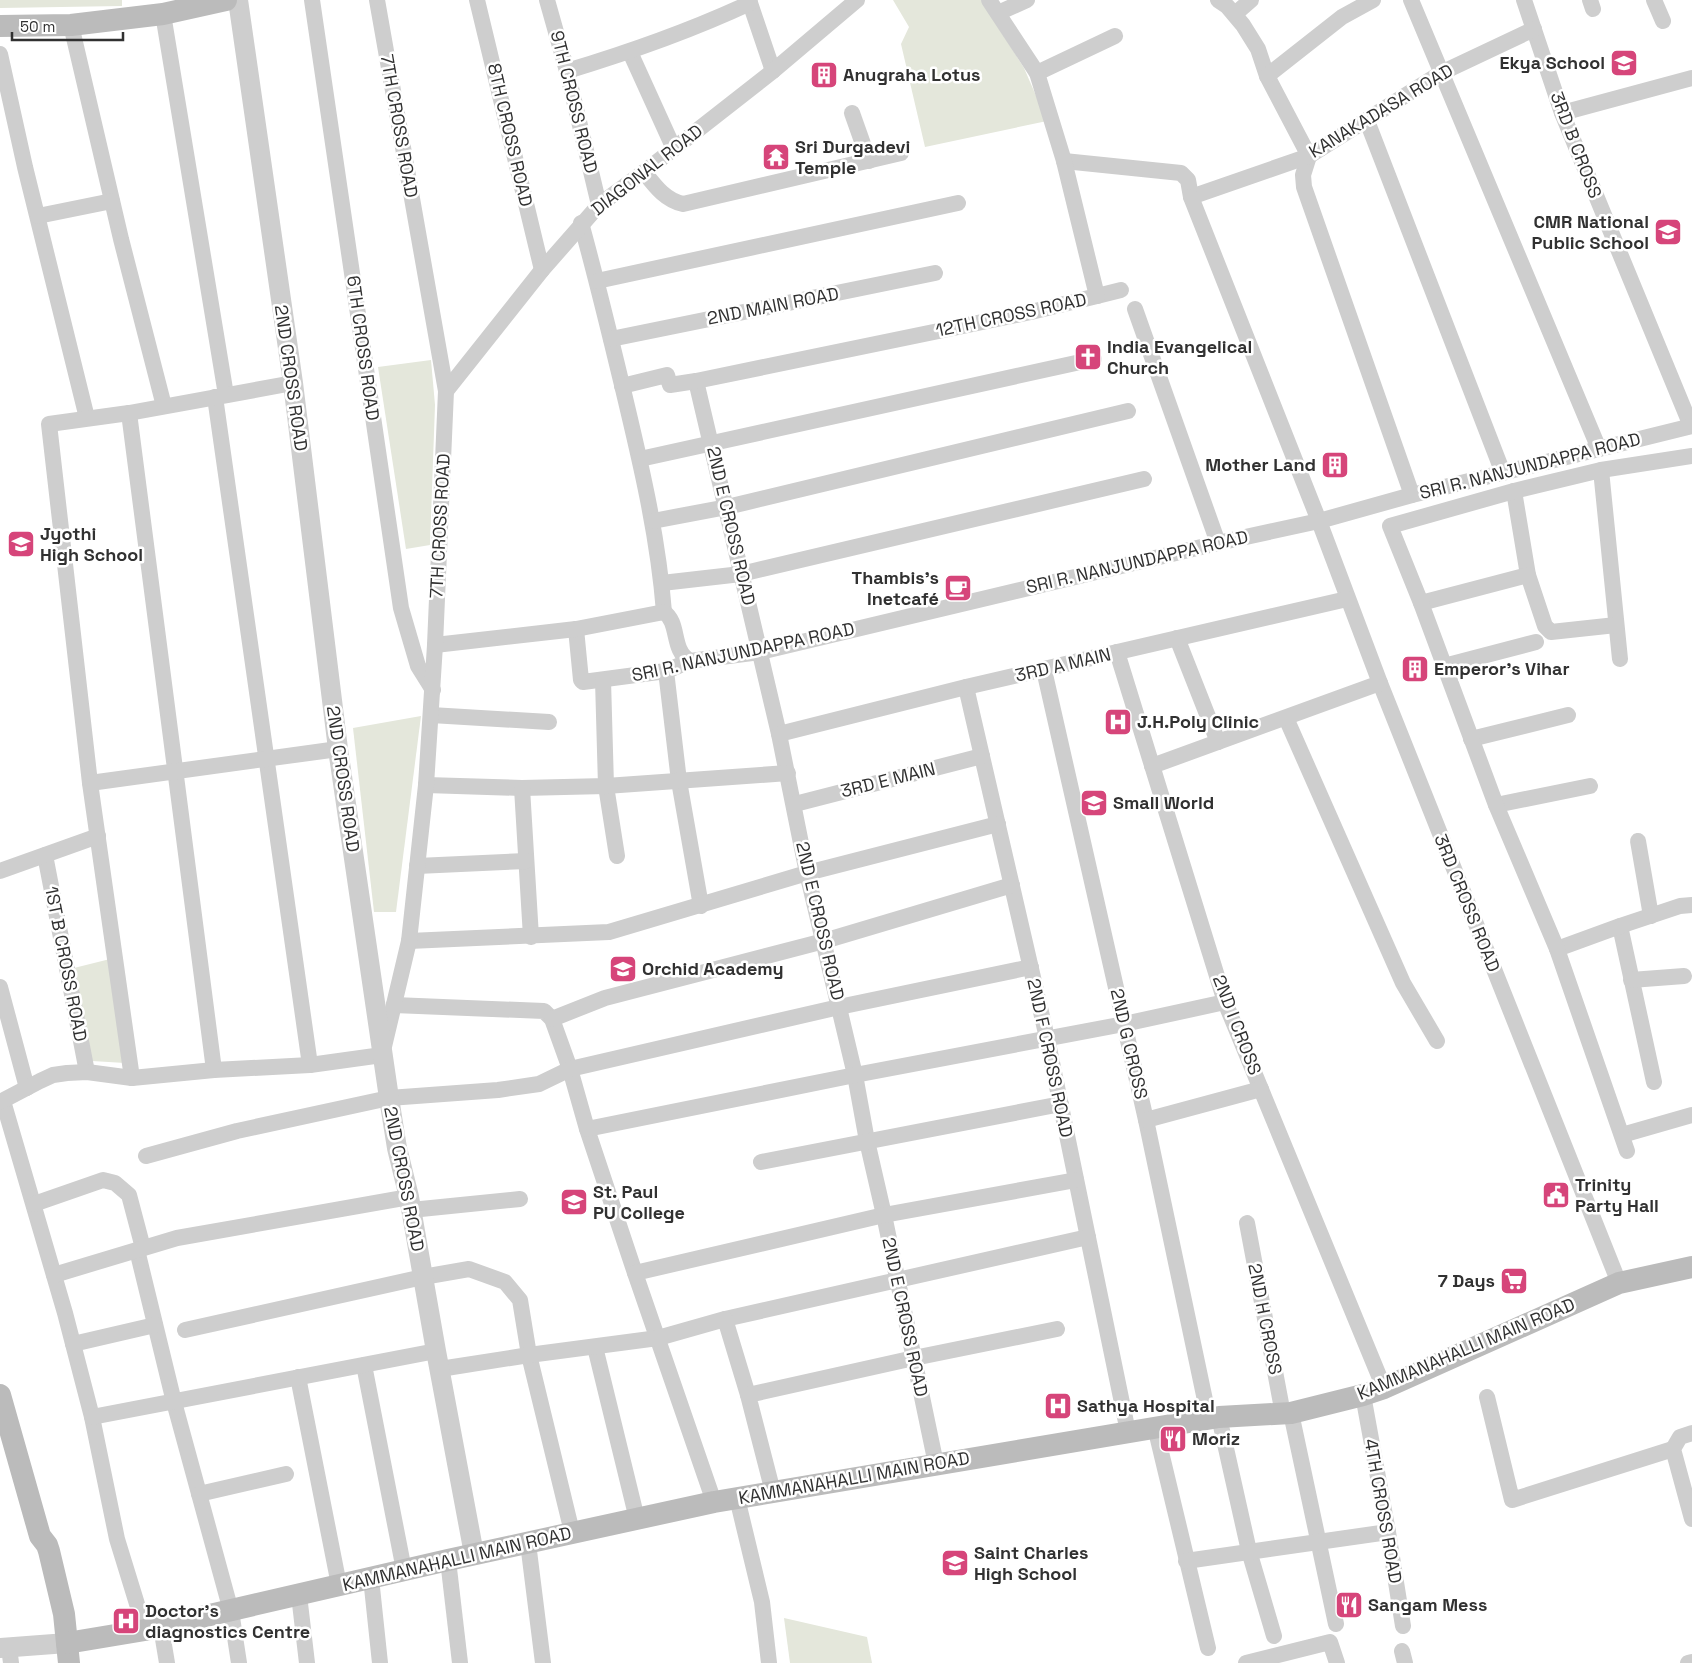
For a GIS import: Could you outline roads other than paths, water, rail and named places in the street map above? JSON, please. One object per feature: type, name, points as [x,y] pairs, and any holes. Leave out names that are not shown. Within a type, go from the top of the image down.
[{"type":"main road","points":[[0,26],[71,25],[163,14],[226,0]]},
{"type":"main road","name":"KAMMANAHALLI MAIN ROAD","points":[[62,1653],[153,1628],[474,1554],[714,1502],[1155,1427],[1214,1418],[1287,1413],[1363,1395],[1384,1388],[1619,1283],[1692,1267]]},
{"type":"main road","points":[[0,1395],[40,1536],[49,1551],[64,1614],[62,1653]]},
{"type":"street","name":"2ND CROSS ROAD","points":[[238,0],[293,383],[338,749],[388,1098],[410,1204],[474,1554]]},
{"type":"street","name":"6TH CROSS ROAD","points":[[312,0],[401,608],[418,666],[433,690]]},
{"type":"street","name":"7TH CROSS ROAD","points":[[377,0],[446,391],[433,690],[426,785],[409,941],[382,1055]]},
{"type":"street","name":"8TH CROSS ROAD","points":[[477,0],[542,270]]},
{"type":"street","name":"9TH CROSS ROAD","points":[[547,0],[567,71],[599,205]]},
{"type":"street","name":"DIAGONAL ROAD","points":[[446,391],[542,270],[581,223],[599,205],[674,149],[857,0]]},
{"type":"street","points":[[994,7],[1027,0]]},
{"type":"street","points":[[1218,0],[1235,14],[1258,49],[1267,76],[1309,156],[1303,175],[1304,186],[1412,495]]},
{"type":"street","points":[[1235,14],[1251,0]]},
{"type":"street","points":[[1267,76],[1342,17],[1373,0]]},
{"type":"street","points":[[1411,0],[1599,449]]},
{"type":"street","name":"3RD B CROSS","points":[[1524,0],[1562,113],[1692,426]]},
{"type":"street","points":[[1654,0],[1664,21]]},
{"type":"street","points":[[567,71],[630,52],[708,22],[749,2],[773,70]]},
{"type":"street","name":"12TH CROSS ROAD","points":[[622,386],[667,375],[670,385],[1031,312],[1097,296],[1064,161],[1037,73],[994,7]]},
{"type":"street","points":[[163,14],[220,396],[265,759],[310,1064]]},
{"type":"street","points":[[71,25],[112,201],[164,406]]},
{"type":"street","name":"KANAKADASA ROAD","points":[[1192,197],[1309,156],[1441,74],[1534,29]]},
{"type":"street","points":[[1037,73],[1115,36]]},
{"type":"street","points":[[630,52],[674,149]]},
{"type":"street","points":[[0,54],[25,167],[87,418]]},
{"type":"street","points":[[1562,113],[1692,78]]},
{"type":"street","points":[[852,112],[869,161]]},
{"type":"street","points":[[1367,121],[1503,473]]},
{"type":"street","points":[[644,172],[661,194],[683,204],[901,153]]},
{"type":"street","points":[[1064,161],[1181,173],[1188,180],[1192,197]]},
{"type":"street","name":"3RD CROSS ROAD","points":[[1192,197],[1319,521],[1380,683],[1619,1283]]},
{"type":"street","points":[[38,216],[112,201]]},
{"type":"street","points":[[596,281],[958,203]]},
{"type":"street","points":[[581,223],[640,459],[653,522],[662,583],[664,612],[670,619],[679,651],[690,661]]},
{"type":"street","name":"2ND MAIN ROAD","points":[[611,339],[935,273]]},
{"type":"street","points":[[1097,296],[1121,290]]},
{"type":"street","points":[[1136,308],[1218,542]]},
{"type":"street","points":[[640,459],[1094,359]]},
{"type":"street","name":"2ND E CROSS ROAD","points":[[696,380],[795,804],[807,873],[855,1075],[867,1141],[936,1464]]},
{"type":"street","points":[[132,1078],[90,783],[50,424],[293,383]]},
{"type":"street","points":[[653,522],[727,507],[1128,411]]},
{"type":"street","points":[[129,412],[214,1070]]},
{"type":"street","name":"SRI R. NANJUNDAPPA ROAD","points":[[576,629],[580,680],[585,683],[666,671],[690,661],[760,652],[1218,542],[1319,521],[1412,495],[1692,426]]},
{"type":"street","points":[[1627,1151],[1557,949],[1496,805],[1390,526],[1514,491],[1601,470],[1692,456]]},
{"type":"street","points":[[1601,470],[1620,659]]},
{"type":"street","points":[[662,583],[741,574],[1144,479]]},
{"type":"street","points":[[1514,491],[1528,575],[1545,626],[1551,632],[1616,625]]},
{"type":"street","points":[[1420,603],[1528,575]]},
{"type":"street","name":"3RD A MAIN","points":[[779,734],[966,687],[1347,599]]},
{"type":"street","points":[[435,645],[576,629],[664,612]]},
{"type":"street","points":[[1177,638],[1218,742]]},
{"type":"street","points":[[1444,666],[1536,642]]},
{"type":"street","name":"2ND I CROSS","points":[[1117,652],[1225,1002],[1384,1388]]},
{"type":"street","name":"2ND G CROSS","points":[[1044,670],[1214,1418],[1249,1551],[1274,1636]]},
{"type":"street","points":[[666,671],[679,781],[701,906]]},
{"type":"street","points":[[603,680],[606,786],[617,856]]},
{"type":"street","points":[[1152,766],[1380,683]]},
{"type":"street","name":"2ND F CROSS ROAD","points":[[966,687],[1047,1038],[1128,1432]]},
{"type":"street","points":[[431,715],[549,722]]},
{"type":"street","points":[[1471,739],[1568,716]]},
{"type":"street","points":[[1286,718],[1403,983],[1438,1041]]},
{"type":"street","points":[[90,783],[338,749]]},
{"type":"street","name":"3RD E MAIN","points":[[795,804],[982,756]]},
{"type":"street","points":[[426,785],[522,788],[606,786],[788,773]]},
{"type":"street","points":[[1496,805],[1590,786]]},
{"type":"street","points":[[522,788],[530,937]]},
{"type":"street","points":[[409,941],[609,932],[807,873],[998,824]]},
{"type":"street","points":[[0,871],[98,836]]},
{"type":"street","points":[[1638,841],[1651,916]]},
{"type":"street","name":"1ST B CROSS ROAD","points":[[45,855],[87,1072]]},
{"type":"street","points":[[417,866],[526,861]]},
{"type":"street","points":[[552,1019],[604,998],[824,941],[1012,885]]},
{"type":"street","points":[[1557,949],[1680,906],[1692,905]]},
{"type":"street","points":[[1620,926],[1654,1082]]},
{"type":"street","points":[[146,1156],[237,1132],[388,1098],[498,1090],[539,1084],[570,1069],[839,1007],[1031,967]]},
{"type":"street","points":[[1631,980],[1684,976]]},
{"type":"street","points":[[0,987],[26,1088]]},
{"type":"street","points":[[587,1129],[855,1075],[1124,1024],[1225,1002]]},
{"type":"street","points":[[394,1005],[544,1011],[552,1019],[570,1069],[587,1129],[635,1273],[714,1502]]},
{"type":"street","points":[[167,1663],[117,1539],[92,1417],[73,1344],[34,1204],[2,1102],[54,1075],[87,1072],[132,1078],[214,1070],[310,1064],[382,1055]]},
{"type":"street","points":[[1146,1120],[1261,1088]]},
{"type":"street","points":[[761,1162],[1061,1104]]},
{"type":"street","points":[[1622,1135],[1692,1115]]},
{"type":"street","points":[[34,1204],[103,1180],[114,1183],[129,1195],[155,1325],[231,1611],[239,1663]]},
{"type":"street","points":[[635,1273],[884,1215],[1076,1180]]},
{"type":"street","points":[[54,1275],[177,1238],[410,1204],[520,1199]]},
{"type":"street","name":"2ND H CROSS","points":[[1247,1223],[1287,1413],[1336,1624]]},
{"type":"street","points":[[92,1417],[364,1365],[529,1355],[658,1338],[725,1319],[1088,1237]]},
{"type":"street","points":[[185,1330],[423,1277],[469,1269],[505,1282],[520,1300],[529,1355],[572,1532]]},
{"type":"street","points":[[725,1319],[748,1395],[773,1492]]},
{"type":"street","points":[[73,1344],[155,1325]]},
{"type":"street","points":[[748,1395],[914,1358],[1057,1329]]},
{"type":"street","points":[[595,1346],[637,1519]]},
{"type":"street","points":[[364,1365],[404,1570]]},
{"type":"street","points":[[298,1377],[339,1585]]},
{"type":"street","name":"4TH CROSS ROAD","points":[[1363,1395],[1403,1626]]},
{"type":"street","points":[[1487,1397],[1512,1500],[1673,1449],[1680,1437],[1692,1434]]},
{"type":"street","points":[[1155,1427],[1208,1648]]},
{"type":"street","points":[[1673,1449],[1692,1519]]},
{"type":"street","points":[[199,1494],[286,1474]]},
{"type":"street","points":[[737,1498],[762,1602],[769,1663]]},
{"type":"street","points":[[1186,1561],[1388,1532]]},
{"type":"street","points":[[528,1543],[543,1663]]},
{"type":"street","points":[[448,1560],[460,1663]]},
{"type":"street","points":[[371,1578],[380,1663]]},
{"type":"street","points":[[299,1595],[307,1663]]},
{"type":"street","points":[[1246,1663],[1330,1642],[1337,1663]]},
{"type":"street","name":"KAMMANAHALLI MAIN ROAD","points":[[7,1653],[62,1653]]},
{"type":"place","name":"Ekya School","points":[[1624,63]]},
{"type":"place","name":"Anugraha Lotus","points":[[824,75]]},
{"type":"place","name":"Sri Durgadevi Temple","points":[[776,157]]},
{"type":"place","name":"CMR National Public School","points":[[1668,232]]},
{"type":"place","name":"India Evangelical Church","points":[[1088,357]]},
{"type":"place","name":"Mother Land","points":[[1335,465]]},
{"type":"place","name":"Jyothi High School","points":[[21,544]]},
{"type":"place","name":"Thambis's Inetcafé","points":[[958,588]]},
{"type":"place","name":"Emperor's Vihar","points":[[1415,669]]},
{"type":"place","name":"J.H.Poly Clinic","points":[[1118,722]]},
{"type":"place","name":"Small World","points":[[1094,803]]},
{"type":"place","name":"Orchid Academy","points":[[623,969]]},
{"type":"place","name":"Trinity Party Hall","points":[[1556,1195]]},
{"type":"place","name":"St. Paul PU College","points":[[574,1202]]},
{"type":"place","name":"7 Days","points":[[1514,1281]]},
{"type":"place","name":"Sathya Hospital","points":[[1058,1406]]},
{"type":"place","name":"Moriz","points":[[1173,1439]]},
{"type":"place","name":"Saint Charles High School","points":[[955,1563]]},
{"type":"place","name":"Sangam Mess","points":[[1349,1605]]},
{"type":"place","name":"Doctor's diagnostics Centre","points":[[126,1621]]}]
